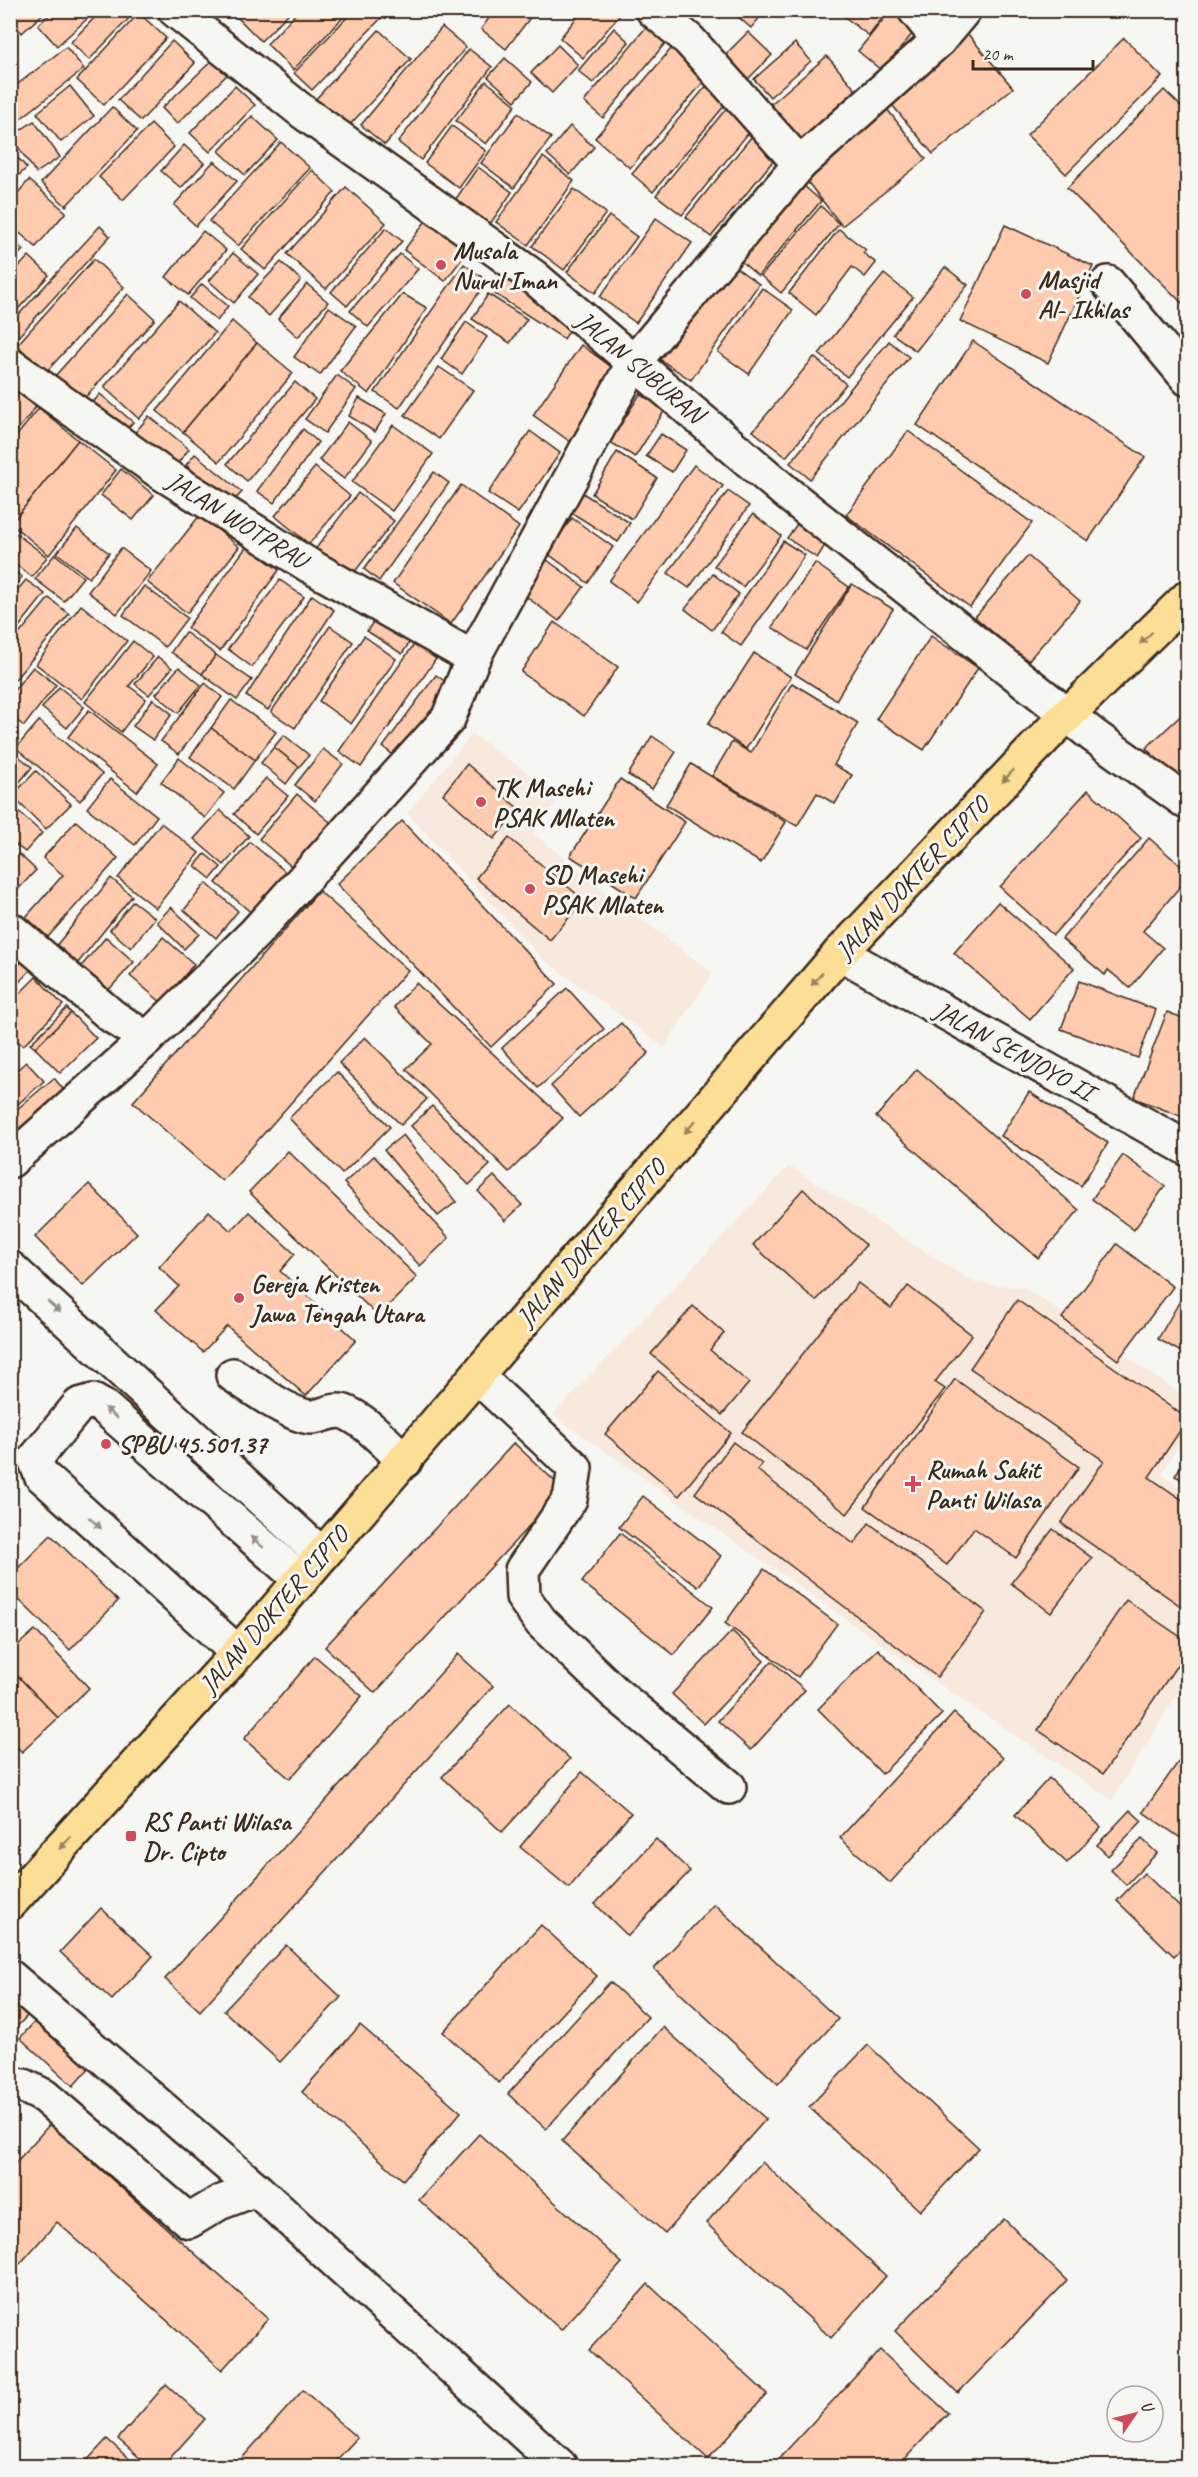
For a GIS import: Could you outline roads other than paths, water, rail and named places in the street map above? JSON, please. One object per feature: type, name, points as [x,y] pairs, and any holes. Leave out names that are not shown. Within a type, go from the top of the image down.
[{"type":"highway","name":"JALAN DOKTER CIPTO","points":[[10,1903],[238,1653],[840,953],[1067,715],[1188,597]]},
{"type":"street","name":"JALAN SUBURAN","points":[[176,10],[303,112],[534,277],[788,494],[1067,715],[1188,803]]},
{"type":"street","points":[[653,10],[689,40],[800,164]]},
{"type":"street","points":[[915,10],[939,40]]},
{"type":"street","points":[[10,1161],[147,1039],[255,933],[448,719],[473,658],[634,362],[800,164],[939,40],[964,10]]},
{"type":"street","points":[[1108,283],[1188,379]]},
{"type":"street","name":"JALAN WOTPRAU","points":[[10,364],[160,472],[310,566],[473,658]]},
{"type":"street","points":[[10,929],[112,1016],[147,1039]]},
{"type":"street","name":"JALAN SENJOYO II","points":[[840,953],[1188,1149]]},
{"type":"street","points":[[10,1268],[322,1555]]},
{"type":"street","points":[[233,1375],[296,1414],[312,1417],[333,1411],[344,1412],[357,1419],[405,1461]]},
{"type":"street","points":[[477,1376],[575,1468],[570,1498],[522,1570],[521,1587],[528,1606],[558,1639],[615,1693],[729,1787]]},
{"type":"street","points":[[238,1653],[41,1475],[35,1459],[79,1405],[93,1401],[105,1408],[301,1580]]},
{"type":"street","points":[[10,1977],[256,2189],[560,2466]]},
{"type":"street","points":[[10,2084],[24,2086],[44,2096],[189,2221],[219,2203],[256,2189]]},
{"type":"place","name":"Musala Nurul Iman","points":[[441,265]]},
{"type":"place","name":"Masjid Al- Ikhlas","points":[[1026,294]]},
{"type":"place","name":"TK Masehi PSAK Mlaten","points":[[481,802]]},
{"type":"place","name":"SD Masehi PSAK Mlaten","points":[[530,889]]},
{"type":"place","name":"Gereja Kristen Jawa Tengah Utara","points":[[239,1298]]},
{"type":"place","name":"SPBU 45.501.37","points":[[106,1444]]},
{"type":"place","name":"Rumah Sakit Panti Wilasa","points":[[913,1484]]},
{"type":"place","name":"RS Panti Wilasa Dr. Cipto","points":[[131,1836]]}]
